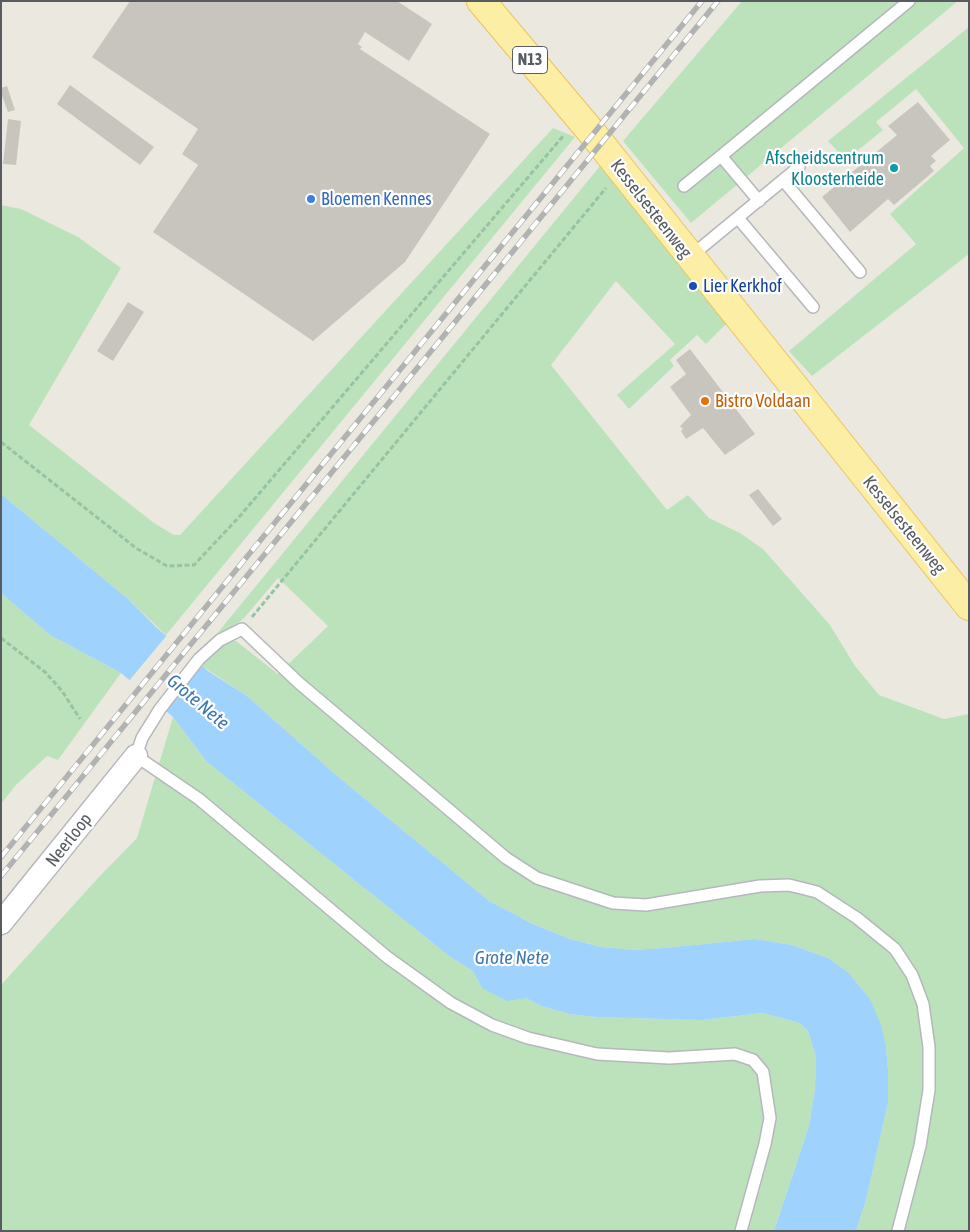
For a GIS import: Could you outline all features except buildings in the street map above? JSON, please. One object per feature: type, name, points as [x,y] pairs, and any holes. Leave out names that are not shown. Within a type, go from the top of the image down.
[{"type":"main road","name":"Kesselsesteenweg","points":[[481,1],[621,170],[969,606]]},
{"type":"street","name":"Neerloop","points":[[1,923],[136,756]]},
{"type":"lane","points":[[684,186],[909,1]]},
{"type":"lane","points":[[721,156],[759,201]]},
{"type":"lane","points":[[690,258],[799,167]]},
{"type":"lane","points":[[783,180],[860,272]]},
{"type":"lane","points":[[738,218],[813,307]]},
{"type":"lane","points":[[740,1231],[765,1144],[770,1118],[763,1072],[753,1060],[735,1054],[669,1058],[597,1054],[528,1038],[492,1025],[451,1003],[387,957],[199,799],[136,756],[142,738],[160,709],[199,659],[220,640],[242,629],[299,683],[506,858],[537,878],[613,903],[646,906],[760,886],[789,885],[817,892],[857,918],[895,949],[912,975],[923,1004],[929,1047],[929,1090],[920,1146],[898,1231]]},
{"type":"path","points":[[1,442],[136,548],[166,566],[194,565],[240,516],[579,118]]},
{"type":"path","points":[[242,629],[621,170]]},
{"type":"path","points":[[1,638],[45,672],[62,691],[80,719]]},
{"type":"green space","points":[[742,1],[958,1],[691,223],[623,141]]},
{"type":"green space","points":[[969,27],[969,254],[812,376],[789,351],[916,244],[890,214],[964,148],[916,89],[876,122],[883,130],[846,160],[828,141]]},
{"type":"green space","points":[[553,128],[575,137],[166,635],[128,599],[1,494],[1,205],[21,209],[78,237],[121,268],[29,425],[154,523],[174,535],[180,535]]},
{"type":"green space","points":[[600,166],[728,322],[706,344],[697,335],[670,360],[674,366],[629,409],[617,395],[675,344],[616,281],[551,365],[667,510],[688,495],[709,518],[740,533],[763,549],[830,625],[855,666],[879,695],[944,719],[969,714],[969,1231],[856,1231],[866,1200],[888,1103],[888,1070],[886,1046],[870,999],[848,972],[828,958],[792,945],[755,939],[633,950],[601,947],[570,939],[533,924],[489,901],[336,775],[247,696],[202,666],[215,649],[229,641],[236,641],[278,674],[328,626],[278,578],[245,617],[197,658]]},
{"type":"green space","points":[[1,593],[50,635],[121,673],[58,760],[47,756],[16,785],[1,804]]},
{"type":"green space","points":[[173,717],[207,762],[449,956],[473,971],[482,988],[526,998],[539,1005],[569,1014],[596,1017],[701,1020],[763,1013],[800,1023],[808,1031],[816,1057],[815,1089],[809,1126],[774,1231],[1,1231],[1,985],[137,838]]},
{"type":"water","name":"Grote Nete","points":[[1,494],[128,599],[157,628],[208,671],[247,696],[336,775],[489,901],[533,924],[570,939],[601,947],[633,950],[755,939],[792,945],[828,958],[848,972],[870,999],[881,1025],[886,1046],[888,1070],[888,1103],[866,1200],[856,1231],[774,1231],[809,1126],[815,1089],[816,1057],[808,1031],[800,1023],[763,1013],[701,1020],[596,1017],[569,1014],[539,1005],[526,998],[507,1001],[482,988],[473,971],[449,956],[207,762],[173,717],[121,673],[50,635],[1,593]]},
{"type":"pier","points":[[168,634],[204,664],[164,712],[128,682]]},
{"type":"railway","points":[[1,857],[702,1]]},
{"type":"railway","points":[[1,876],[718,1]]},
{"type":"place","name":"Afscheidscentrum Kloosterheide","points":[[894,168]]},
{"type":"place","name":"Bloemen Kennes","points":[[311,199]]},
{"type":"place","name":"Lier Kerkhof","points":[[693,286]]},
{"type":"place","name":"Bistro Voldaan","points":[[705,401]]}]
